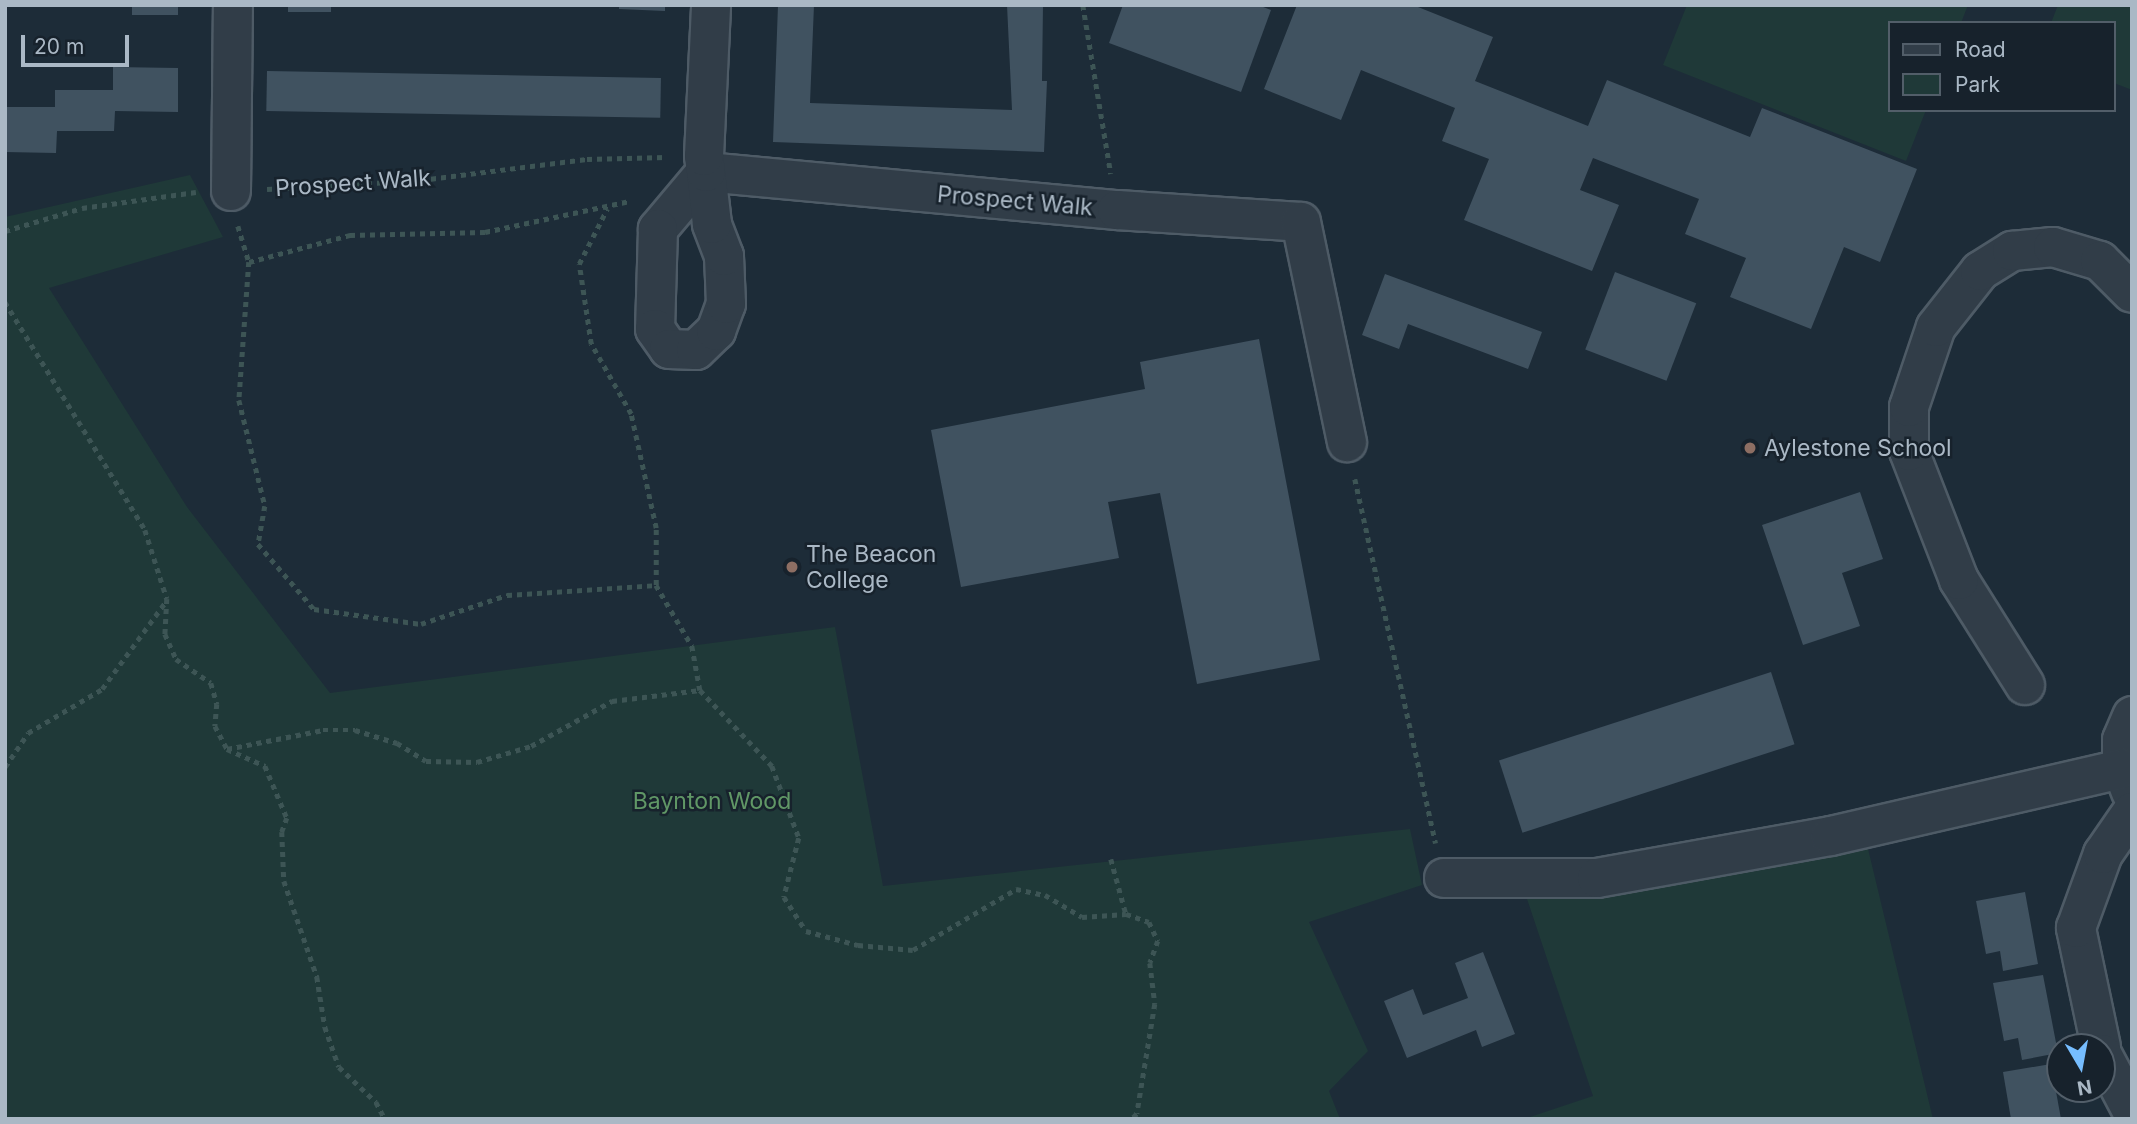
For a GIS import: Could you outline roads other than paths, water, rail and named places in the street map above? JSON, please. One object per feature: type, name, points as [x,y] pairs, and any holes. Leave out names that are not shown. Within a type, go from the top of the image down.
[{"type":"street","points":[[231,191],[233,5]]},
{"type":"street","name":"Prospect Walk","points":[[711,5],[705,164],[1117,210],[1301,222],[1347,442]]},
{"type":"street","points":[[2025,685],[1959,580],[1909,451],[1909,407],[1936,327],[1980,271],[2012,251],[2053,247],[2100,261],[2132,293]]},
{"type":"street","points":[[1444,878],[1597,878],[2127,782],[2122,740],[2132,716]]},
{"type":"street","points":[[2098,1033],[2076,928],[2103,853],[2132,812]]},
{"type":"street","points":[[2116,1081],[2132,1111]]},
{"type":"place","name":"Aylestone School","points":[[1750,448]]},
{"type":"place","name":"The Beacon College","points":[[792,567]]},
{"type":"park label","name":"Baynton Wood","points":[[712,801]]}]
